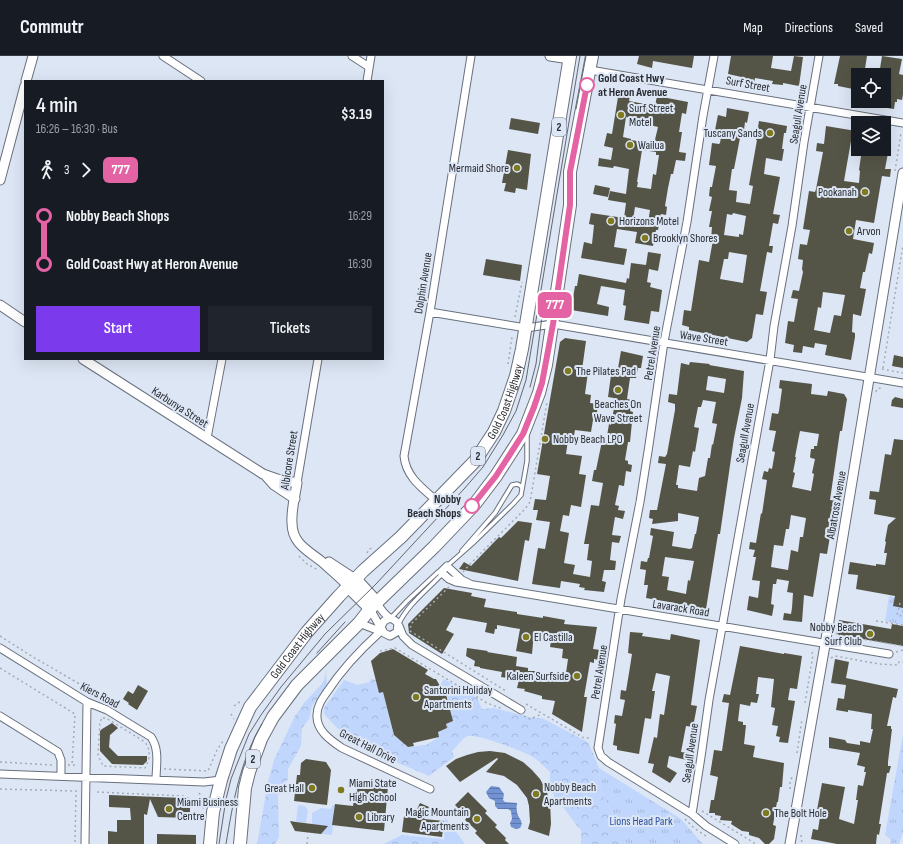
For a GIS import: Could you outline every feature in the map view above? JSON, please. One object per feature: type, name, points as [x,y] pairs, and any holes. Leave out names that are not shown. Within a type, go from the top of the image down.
[{"type":"highway","name":"Gold Coast Highway","points":[[240,844],[245,788],[252,761],[267,727],[284,701],[297,685],[373,606],[434,547],[483,494],[508,459],[523,434],[542,383],[553,324],[570,205],[570,172],[592,56]]},
{"type":"highway","name":"Gold Coast Highway","points":[[210,844],[213,812],[220,780],[231,749],[250,708],[307,632],[352,583],[401,538],[437,502],[475,461],[494,432],[511,392],[519,363],[570,58]]},
{"type":"highway","points":[[352,583],[373,606]]},
{"type":"street","points":[[26,80],[33,56]]},
{"type":"street","points":[[163,56],[199,80]]},
{"type":"street","points":[[352,56],[369,67]]},
{"type":"street","points":[[367,80],[371,56]]},
{"type":"street","name":"Dolphin Avenue","points":[[437,502],[413,479],[407,471],[404,456],[430,312],[471,56]]},
{"type":"street","points":[[550,56],[570,58]]},
{"type":"street","name":"Petrel Avenue","points":[[692,814],[608,762],[601,756],[598,748],[629,552],[640,502],[664,342],[688,222],[714,56]]},
{"type":"street","name":"Seagull Avenue","points":[[692,814],[709,700],[770,360],[779,293],[792,226],[819,56]]},
{"type":"street","name":"Surf Street","points":[[590,70],[903,123]]},
{"type":"street","points":[[0,180],[23,102]]},
{"type":"street","name":"Albatross Avenue","points":[[789,843],[825,645],[903,173]]},
{"type":"street","points":[[0,306],[24,321]]},
{"type":"street","points":[[0,311],[11,313]]},
{"type":"street","name":"Wave Street","points":[[430,312],[526,328],[553,324],[903,383]]},
{"type":"street","name":"Karbunya Street","points":[[85,360],[263,474],[274,485],[295,499]]},
{"type":"street","points":[[207,438],[222,360]]},
{"type":"street","name":"Albicore Street","points":[[318,360],[297,483],[292,524],[294,535],[302,548],[334,565],[352,583]]},
{"type":"street","name":"Karbunya Street","points":[[263,474],[277,479],[297,483]]},
{"type":"street","name":"Lavarack Road","points":[[447,566],[460,579],[470,584]]},
{"type":"street","name":"Gold Coast Highway","points":[[441,572],[447,566]]},
{"type":"street","name":"Lavarack Road","points":[[441,572],[454,582],[723,626],[825,645],[889,654]]},
{"type":"street","points":[[373,606],[395,620],[403,636],[412,645]]},
{"type":"street","points":[[373,606],[383,632]]},
{"type":"street","points":[[383,632],[383,623],[386,619],[390,618]]},
{"type":"street","points":[[358,622],[412,645],[522,713]]},
{"type":"street","points":[[383,632],[395,634],[398,630],[398,625]]},
{"type":"street","name":"Great Hall Drive","points":[[383,632],[350,661],[336,679],[320,703],[317,719],[324,733],[334,743],[342,748],[430,789]]},
{"type":"street","name":"Kiers Road","points":[[0,648],[87,702],[107,710],[151,738],[156,749],[156,780]]},
{"type":"street","points":[[85,844],[87,702]]},
{"type":"street","points":[[0,716],[58,752],[61,760],[61,776]]},
{"type":"street","points":[[0,774],[204,782],[220,780]]},
{"type":"street","points":[[692,814],[706,826],[735,844]]},
{"type":"lane","name":"Gold Coast Highway","points":[[458,555],[510,508],[520,496],[527,461],[526,442],[530,418]]},
{"type":"lane","name":"Gold Coast Highway","points":[[447,566],[497,510],[512,485],[514,483],[518,484],[522,487],[522,490]]},
{"type":"lane","name":"Gold Coast Highway","points":[[390,618],[438,572],[441,572]]},
{"type":"lane","name":"Gold Coast Highway","points":[[398,625],[406,610],[441,575],[441,572]]},
{"type":"path","points":[[903,245],[882,368],[903,373]]},
{"type":"path","name":"Gold Coast Highway","points":[[507,368],[512,337]]},
{"type":"path","points":[[450,585],[414,620],[410,627],[410,631],[511,694]]},
{"type":"path","points":[[900,603],[897,615],[903,616]]},
{"type":"path","points":[[876,621],[903,626]]},
{"type":"path","points":[[836,633],[838,635],[903,646]]},
{"type":"path","name":"Kiers Road","points":[[0,636],[90,690]]},
{"type":"path","points":[[380,651],[394,648],[487,703],[508,711]]},
{"type":"path","points":[[834,656],[898,666],[899,662],[903,662]]},
{"type":"path","points":[[0,668],[75,714],[73,765],[68,765]]},
{"type":"path","points":[[524,703],[584,738],[599,740]]},
{"type":"path","points":[[522,713],[530,718],[542,714]]},
{"type":"path","points":[[231,714],[235,720]]},
{"type":"path","name":"Kiers Road","points":[[103,718],[106,718],[145,742],[149,747],[149,761],[145,768],[103,766],[98,755],[100,721],[103,718]]},
{"type":"path","points":[[165,769],[208,771],[217,750],[226,736]]},
{"type":"path","points":[[0,762],[52,765]]},
{"type":"path","points":[[0,789],[76,791],[75,844]]},
{"type":"path","points":[[97,792],[183,796],[188,798],[193,803]]},
{"type":"path","points":[[702,811],[756,844]]},
{"type":"path","points":[[306,844],[308,835]]},
{"type":"green space","points":[[889,596],[903,599],[903,625],[885,621]]},
{"type":"green space","points":[[326,670],[327,685],[312,706],[309,719],[302,728],[301,746],[288,769],[288,779],[278,796],[279,837],[275,844],[257,844],[268,782],[274,760],[295,716],[304,703],[321,685],[324,680]]},
{"type":"green space","points":[[371,679],[376,680],[383,692],[394,735],[408,747],[426,745],[439,737],[438,732],[447,728],[446,724],[453,721],[446,700],[448,700],[445,688],[440,685],[444,679],[477,698],[482,709],[494,708],[533,718],[542,718],[588,742],[599,768],[601,791],[626,844],[581,844],[581,831],[563,807],[557,803],[550,786],[550,772],[533,757],[511,747],[480,737],[468,736],[452,751],[454,757],[429,776],[396,762],[344,735],[324,714],[324,708],[344,680],[358,685],[369,682]]},
{"type":"green space","points":[[903,734],[903,832],[899,844],[890,844],[891,840],[885,835]]},
{"type":"green space","name":"Lions Head Park","points":[[599,768],[681,819],[703,844],[626,844],[601,791]]},
{"type":"green space","points":[[298,805],[305,806],[308,811],[306,823],[296,822]]},
{"type":"green space","points":[[332,805],[335,805],[332,835],[321,834],[326,826],[312,824],[312,813],[321,808],[331,809]]},
{"type":"green space","points":[[445,817],[465,844],[450,844],[444,840]]},
{"type":"green space","points":[[402,835],[442,839],[450,844],[383,844]]},
{"type":"water","points":[[491,786],[499,787],[504,794],[503,800],[505,802],[517,803],[517,813],[522,823],[520,828],[516,829],[511,827],[511,811],[508,809],[498,809],[495,806],[495,801],[489,798],[486,792]]},
{"type":"building","points":[[639,56],[694,56],[692,68],[653,61],[652,68],[637,64]]},
{"type":"building","points":[[731,56],[773,56],[771,68],[791,71],[794,56],[803,57],[799,86],[783,83],[783,85],[772,84],[773,81],[755,78],[754,85],[746,84],[746,78],[728,74]]},
{"type":"building","points":[[840,56],[867,56],[865,68],[851,68],[851,89],[834,84]]},
{"type":"building","points":[[882,56],[902,59],[899,74],[903,75],[903,94],[902,100],[897,99],[897,102],[895,102],[894,109],[887,108],[891,108],[891,68],[880,68]]},
{"type":"building","points":[[612,88],[631,91],[629,101],[655,106],[657,96],[688,102],[686,114],[682,113],[679,132],[682,132],[679,152],[686,153],[685,161],[676,160],[673,174],[671,174],[665,206],[667,207],[666,215],[661,214],[653,246],[635,243],[637,232],[617,229],[614,247],[627,249],[624,265],[581,258],[584,242],[592,244],[594,225],[589,224],[591,213],[624,218],[626,203],[608,200],[610,191],[626,194],[629,169],[614,166],[613,168],[598,166],[599,158],[611,160],[613,148],[604,146],[607,133],[612,134],[618,97],[610,96]],"holes":[[[626,117],[642,120],[641,123],[658,127],[654,144],[623,137]],[[642,150],[656,152],[656,155],[659,155],[656,175],[653,174],[651,189],[637,187]],[[635,207],[650,210],[648,223],[633,220]]]},
{"type":"building","points":[[727,108],[749,112],[747,123],[745,122],[743,138],[740,138],[734,169],[732,169],[729,190],[737,191],[736,202],[750,204],[753,186],[749,185],[759,121],[787,126],[786,133],[784,133],[782,161],[766,158],[764,174],[780,177],[773,214],[780,215],[778,224],[773,223],[769,246],[773,246],[772,253],[767,252],[760,291],[767,292],[763,315],[756,314],[752,338],[747,342],[689,330],[689,327],[682,325],[684,310],[691,311],[699,260],[709,262],[713,240],[711,239],[712,227],[709,227],[712,211],[709,211],[712,197],[709,196],[716,166],[709,165],[712,143],[720,143],[722,131],[715,130],[718,115],[726,117]],"holes":[[[733,213],[746,216],[743,235],[739,234],[739,237],[724,235],[727,214],[732,215]],[[729,252],[747,255],[743,283],[720,279],[724,259],[728,259]]]},
{"type":"building","points":[[511,118],[540,123],[538,134],[509,129]]},
{"type":"building","points":[[826,126],[851,130],[851,141],[844,181],[859,183],[861,156],[887,156],[885,169],[891,169],[890,177],[882,176],[874,223],[856,220],[853,239],[874,243],[872,254],[869,253],[865,272],[863,272],[860,288],[866,289],[861,316],[853,314],[852,332],[855,333],[855,337],[851,360],[825,355],[827,345],[815,343],[814,348],[803,346],[802,353],[793,352],[794,345],[785,343],[788,321],[794,322],[798,299],[791,298],[793,290],[799,291],[803,272],[803,260],[798,259],[800,244],[807,245],[810,230],[803,229],[809,191],[815,192],[823,152],[816,151],[817,143],[824,144]],"holes":[[[823,292],[845,295],[841,316],[834,315],[830,333],[814,330],[818,307],[821,308]]]},
{"type":"building","name":"Mermaid Shore","points":[[508,150],[531,154],[527,190],[516,188],[515,193],[504,191],[506,183],[502,183]]},
{"type":"building","points":[[595,185],[610,188],[608,197],[593,194]]},
{"type":"building","points":[[648,252],[661,254],[658,271],[649,269],[647,282],[651,283],[650,287],[662,290],[659,312],[651,311],[649,324],[624,320],[626,306],[623,305],[625,290],[601,286],[597,304],[609,307],[608,316],[571,310],[575,286],[577,286],[579,274],[626,283],[627,278],[629,279],[631,263],[646,265]]},
{"type":"building","points":[[486,259],[522,265],[520,281],[483,275]]},
{"type":"building","points":[[565,338],[586,341],[582,370],[588,372],[585,394],[591,395],[590,403],[598,404],[596,421],[593,420],[591,432],[575,430],[573,441],[568,440],[566,454],[582,456],[579,474],[586,475],[581,507],[571,505],[569,516],[563,515],[560,531],[569,533],[564,563],[575,565],[573,574],[590,577],[592,561],[587,560],[589,544],[584,544],[591,505],[599,506],[603,483],[592,481],[594,470],[596,470],[602,441],[606,442],[609,424],[611,425],[614,398],[608,397],[611,375],[614,375],[614,373],[617,374],[621,351],[643,356],[641,368],[638,368],[636,378],[630,378],[627,399],[632,400],[630,411],[633,412],[630,442],[628,442],[625,460],[628,461],[628,464],[632,465],[631,472],[626,471],[624,486],[619,485],[615,505],[619,506],[618,510],[625,511],[623,519],[615,517],[612,535],[621,536],[619,543],[612,542],[610,560],[616,561],[615,570],[604,570],[602,581],[606,582],[604,592],[584,590],[585,588],[579,587],[580,584],[561,581],[560,588],[532,584],[538,548],[545,549],[550,522],[536,520],[538,510],[533,510],[535,499],[546,500],[550,476],[537,474],[560,342]]},
{"type":"building","points":[[894,355],[903,357],[903,368],[892,366]]},
{"type":"building","points":[[690,362],[710,364],[709,365],[744,371],[742,398],[706,609],[675,605],[675,603],[646,598],[648,585],[644,585],[646,570],[640,569],[641,561],[647,562],[649,558],[653,536],[650,535],[651,528],[674,532],[672,546],[690,549],[692,548],[696,534],[699,517],[678,513],[678,521],[652,524],[653,519],[649,518],[650,510],[657,510],[666,464],[658,463],[659,456],[665,457],[667,454],[675,410],[675,404],[668,402],[669,394],[677,395],[681,363],[689,365]],"holes":[[[708,376],[726,379],[724,393],[706,390]],[[703,400],[716,402],[712,423],[717,424],[705,476],[699,478],[697,491],[678,488],[678,485],[676,485],[679,465],[690,467],[693,451],[695,452],[699,428],[694,427],[698,407],[701,407]],[[665,557],[694,561],[690,581],[688,580],[686,594],[667,590],[669,577],[662,576]]]},
{"type":"building","points":[[780,380],[812,384],[811,394],[827,396],[828,391],[844,394],[847,399],[842,431],[840,431],[830,500],[836,501],[827,554],[820,553],[813,597],[804,595],[802,622],[783,620],[784,613],[791,614],[792,608],[793,593],[787,592],[789,581],[777,579],[776,584],[773,584],[771,604],[774,605],[772,616],[747,610],[749,596],[758,598],[760,581],[752,580],[756,557],[753,557],[755,550],[749,549],[750,542],[756,543],[761,513],[762,514],[767,480],[762,479],[764,471],[768,472],[769,468],[772,469],[775,452],[772,451],[776,431],[769,430],[772,413],[778,414],[779,411],[782,389],[779,388]],"holes":[[[800,431],[819,434],[817,446],[814,446],[814,449],[811,449],[810,457],[815,459],[812,473],[814,474],[811,491],[792,487],[795,473],[793,472],[795,457]],[[791,515],[806,518],[803,537],[800,537],[798,552],[791,550],[788,570],[771,567],[774,545],[783,546],[786,529],[789,529]]]},
{"type":"building","points":[[895,397],[903,399],[903,408],[891,406],[892,400]]},
{"type":"building","points":[[894,439],[903,440],[903,608],[893,606],[895,596],[856,589],[858,575],[848,574],[850,562],[876,566],[876,564],[885,565],[887,553],[884,553],[888,525],[896,518],[874,514],[876,500],[869,499],[870,491],[879,492],[885,454],[891,455]]},
{"type":"building","points":[[518,521],[532,523],[529,541],[525,540],[518,581],[459,569],[464,562],[471,566],[499,537],[501,538]]},
{"type":"building","points":[[444,588],[472,593],[471,596],[486,599],[484,607],[517,612],[517,614],[543,618],[543,616],[565,620],[564,624],[597,627],[593,649],[601,650],[599,660],[594,659],[594,663],[590,662],[584,697],[587,697],[582,732],[552,714],[555,701],[542,699],[542,696],[524,691],[525,689],[517,688],[519,680],[501,677],[502,672],[474,666],[475,661],[466,656],[467,648],[517,657],[516,666],[528,668],[528,671],[535,671],[540,675],[542,674],[544,678],[565,680],[568,659],[562,658],[563,649],[550,647],[552,635],[534,632],[532,654],[516,651],[520,629],[497,625],[497,629],[495,629],[494,634],[485,632],[487,623],[453,617],[446,630],[454,634],[442,654],[409,633],[408,624]]},
{"type":"building","name":"Nobby Beach Surf Club","points":[[839,620],[891,629],[892,624],[903,626],[903,646],[839,635],[837,633]]},
{"type":"building","points":[[630,632],[643,633],[642,636],[670,640],[671,634],[700,640],[691,705],[697,706],[693,727],[686,726],[681,752],[688,753],[687,760],[669,756],[667,767],[677,773],[670,783],[652,772],[654,764],[648,763],[654,737],[657,738],[660,714],[664,715],[670,676],[656,673],[652,691],[655,691],[651,719],[645,718],[639,754],[617,750],[617,746],[613,745],[616,724],[614,723],[615,715],[622,716],[625,700],[620,699],[621,690],[626,691],[632,654],[628,653]]},
{"type":"building","points":[[740,646],[802,656],[797,689],[790,688],[788,700],[795,701],[788,743],[779,742],[780,737],[776,736],[778,726],[772,725],[775,708],[771,707],[774,679],[758,677],[756,694],[759,694],[757,703],[751,702],[750,706],[740,704],[738,721],[743,722],[743,725],[746,725],[744,744],[755,746],[753,757],[784,763],[782,787],[780,787],[773,825],[776,826],[774,839],[769,844],[765,844],[759,838],[749,835],[749,832],[742,831],[731,824],[732,821],[720,820],[721,816],[715,815],[715,813],[709,813],[711,800],[714,800],[718,777],[710,775],[714,750],[722,751],[729,703],[722,702],[724,694],[730,695]]},
{"type":"building","name":"Santorini Holiday Apartments","points":[[393,649],[428,670],[425,674],[436,679],[440,686],[444,687],[453,721],[446,724],[447,728],[438,732],[439,737],[413,743],[414,746],[408,747],[394,735],[383,692],[379,693],[371,661],[380,653]]},
{"type":"building","points":[[835,659],[849,662],[846,678],[898,689],[896,698],[893,697],[887,726],[891,726],[892,729],[888,762],[888,766],[891,766],[889,773],[887,773],[879,824],[881,824],[879,835],[877,834],[876,844],[837,844],[811,839],[813,829],[818,830],[821,810],[817,810],[822,783],[845,787],[839,819],[854,824],[858,800],[856,800],[858,785],[863,786],[866,772],[864,772],[865,767],[857,765],[860,753],[829,748],[829,737],[845,740],[847,743],[860,745],[860,741],[870,743],[873,729],[871,729],[872,714],[848,710],[848,712],[836,710],[838,698],[844,699],[846,685],[831,683]]},
{"type":"building","points":[[138,685],[148,691],[137,710],[123,699],[128,691],[133,694]]},
{"type":"building","points":[[112,723],[118,728],[110,735],[109,747],[118,756],[147,756],[147,761],[143,765],[112,764],[100,751],[100,731]]},
{"type":"building","name":"Nobby Beach Apartments","points":[[490,751],[505,753],[523,762],[540,779],[550,801],[551,824],[549,836],[528,829],[530,822],[527,798],[517,785],[504,776],[486,772],[498,759],[497,758],[460,782],[446,766],[456,759],[467,755]]},
{"type":"building","name":"Great Hall","points":[[306,759],[326,762],[331,770],[327,805],[294,801],[297,775],[300,775],[301,763]]},
{"type":"building","points":[[369,780],[384,782],[384,786],[388,786],[384,831],[332,825],[335,804],[353,806],[358,782],[369,783]]},
{"type":"building","name":"Magic Mountain Apartments","points":[[468,792],[487,811],[485,813],[497,825],[495,827],[506,838],[505,840],[509,844],[486,844],[475,833],[477,831],[465,820],[467,817],[455,805]]},
{"type":"building","points":[[109,795],[184,798],[190,805],[190,818],[158,817],[150,799],[147,815],[144,814],[144,844],[108,844],[108,831],[117,832],[117,820],[131,820],[130,808],[109,807]]},
{"type":"building","points":[[420,803],[429,807],[424,819],[444,821],[442,837],[402,832],[404,816],[413,817]]},
{"type":"building","points":[[290,821],[328,826],[321,834],[295,831]]},
{"type":"building","points":[[157,834],[196,835],[196,844],[157,844]]},
{"type":"tram line","points":[[219,844],[226,799],[231,779],[249,734],[261,715],[281,687],[325,634],[376,584],[483,467],[516,411],[526,380],[580,56]]},
{"type":"tram line","points":[[576,109],[586,56]]},
{"type":"tram line","points":[[530,387],[536,364],[543,308]]},
{"type":"tram line","points":[[317,653],[345,622]]},
{"type":"tram line","points":[[226,844],[238,782],[248,752],[262,724]]},
{"type":"bus line","name":"777","points":[[472,506],[496,476],[523,434],[542,383],[553,324],[570,205],[570,172],[587,85]]},
{"type":"place","name":"Gold Coast Hwy at Heron Avenue","points":[[587,85]]},
{"type":"place","name":"Surf Street Motel","points":[[621,115]]},
{"type":"place","name":"Tuscany Sands","points":[[770,133]]},
{"type":"place","name":"Wailua","points":[[630,145]]},
{"type":"place","name":"Mermaid Shore","points":[[517,168]]},
{"type":"place","name":"Pookanah","points":[[865,192]]},
{"type":"place","name":"Horizons Motel","points":[[611,221]]},
{"type":"place","name":"Arvon","points":[[849,231]]},
{"type":"place","name":"Brooklyn Shores","points":[[645,238]]},
{"type":"place","name":"The Pilates Pad","points":[[568,371]]},
{"type":"place","name":"Beaches On Wave Street","points":[[618,390]]},
{"type":"place","name":"Nobby Beach LPO","points":[[545,439]]},
{"type":"place","name":"Nobby Beach Shops","points":[[472,506]]},
{"type":"place","name":"Nobby Beach Surf Club","points":[[870,634]]},
{"type":"place","name":"El Castilla","points":[[526,637]]},
{"type":"place","name":"Kaleen Surfside","points":[[577,676]]},
{"type":"place","name":"Santorini Holiday Apartments","points":[[416,697]]},
{"type":"place","name":"Great Hall","points":[[312,788]]},
{"type":"place","name":"Miami State High School","points":[[341,790]]},
{"type":"place","name":"Nobby Beach Apartments","points":[[536,794]]},
{"type":"place","name":"Miami Business Centre","points":[[169,809]]},
{"type":"place","name":"The Bolt Hole","points":[[766,813]]},
{"type":"place","name":"Library","points":[[359,817]]},
{"type":"place","name":"Magic Mountain Apartments","points":[[477,819]]}]
